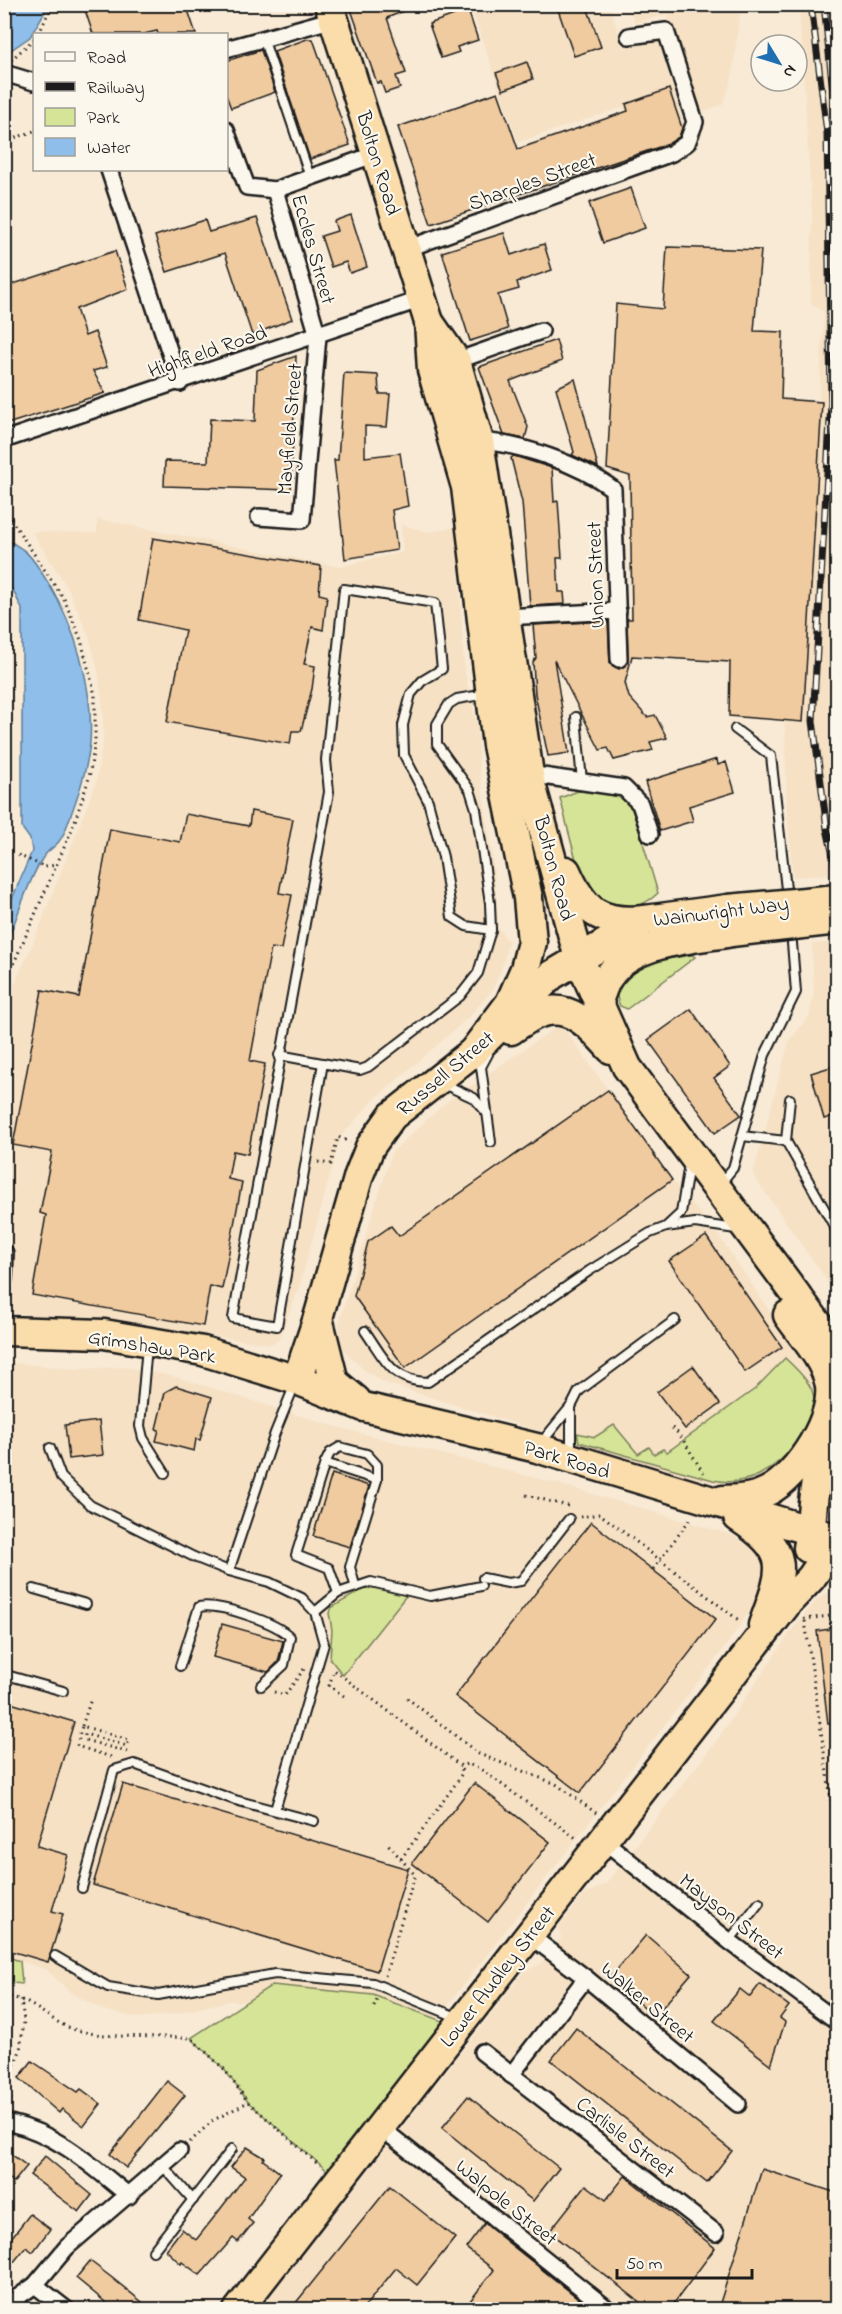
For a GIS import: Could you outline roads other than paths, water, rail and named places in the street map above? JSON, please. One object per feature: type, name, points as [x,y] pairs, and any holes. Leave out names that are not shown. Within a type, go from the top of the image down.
[{"type":"highway","name":"Bolton Road","points":[[332,12],[425,310],[432,370],[466,487],[502,691],[530,774],[598,1001],[627,1067],[837,1351]]},
{"type":"highway","name":"Bolton Road","points":[[425,310],[456,360],[479,441],[504,617],[502,691],[497,745],[528,898],[532,942],[525,969],[510,1003],[485,1045]]},
{"type":"highway","points":[[541,814],[577,895],[602,916],[620,922],[645,920]]},
{"type":"highway","points":[[528,898],[548,921],[581,949],[601,954],[659,945]]},
{"type":"highway","name":"Wainwright Way","points":[[598,1001],[607,979],[620,965],[659,945],[729,920],[837,899]]},
{"type":"highway","name":"Wainwright Way","points":[[581,949],[645,920],[837,920]]},
{"type":"highway","name":"Russell Street","points":[[297,1380],[318,1318],[359,1175],[370,1147],[392,1116],[485,1045],[552,975],[581,949]]},
{"type":"highway","points":[[485,1045],[539,1013],[563,1012],[590,1025],[627,1067]]},
{"type":"highway","points":[[701,1509],[746,1499],[769,1491],[782,1482],[805,1457],[826,1419],[829,1382],[822,1365],[747,1255],[749,1232]]},
{"type":"highway","points":[[318,1318],[334,1382],[364,1407]]},
{"type":"highway","name":"Grimshaw Park","points":[[4,1331],[104,1334],[147,1341],[203,1351],[297,1380]]},
{"type":"highway","name":"Park Road","points":[[297,1380],[364,1407],[537,1448],[701,1509],[831,1537]]},
{"type":"highway","points":[[798,1612],[831,1537],[816,1473],[824,1458],[837,1444]]},
{"type":"highway","name":"Lower Audley Street","points":[[238,2310],[604,1839],[751,1634],[772,1600],[779,1566],[778,1553],[769,1539],[701,1509]]},
{"type":"highway","points":[[798,1612],[825,1576],[837,1570]]},
{"type":"highway","name":"Lower Audley Street","points":[[751,1634],[798,1612]]},
{"type":"street","points":[[228,48],[332,12]]},
{"type":"street","name":"Sharples Street","points":[[406,249],[672,153],[687,143],[695,122],[666,31],[629,36]]},
{"type":"street","points":[[7,70],[33,82]]},
{"type":"street","name":"Eccles Street","points":[[228,135],[247,187],[275,190],[318,336]]},
{"type":"street","points":[[275,190],[376,154]]},
{"type":"street","points":[[109,171],[180,382]]},
{"type":"street","name":"Highfield Road","points":[[4,440],[318,336],[425,310]]},
{"type":"street","points":[[456,360],[542,331]]},
{"type":"street","name":"Mayfield Street","points":[[260,517],[302,520],[318,336]]},
{"type":"street","name":"Union Street","points":[[479,441],[508,443],[596,477],[614,489],[619,659]]},
{"type":"street","points":[[504,617],[618,610]]},
{"type":"street","points":[[530,774],[614,784],[633,794],[640,804],[650,834]]},
{"type":"street","points":[[4,1279],[5,1253]]},
{"type":"street","name":"Mayson Street","points":[[604,1839],[729,1941],[837,2022]]},
{"type":"street","name":"Walker Street","points":[[529,1935],[586,1978],[738,2104]]},
{"type":"street","points":[[511,2075],[586,1978]]},
{"type":"street","name":"Carlisle Street","points":[[482,2052],[716,2233]]},
{"type":"street","points":[[10,2123],[36,2129],[70,2148],[129,2196]]},
{"type":"street","name":"Walpole Street","points":[[380,2127],[609,2310]]},
{"type":"street","points":[[4,2307],[35,2285],[67,2247],[179,2151]]},
{"type":"street","points":[[35,2285],[67,2310]]},
{"type":"lane","points":[[263,38],[310,177]]},
{"type":"lane","points":[[323,1063],[277,1326],[233,1318],[279,1055],[329,792],[326,760],[344,589],[435,603],[442,669],[422,681],[411,694],[403,725],[404,755],[428,801],[443,857],[452,917],[466,926],[490,930]]},
{"type":"lane","points":[[279,1055],[360,1070],[368,1068],[459,996],[478,973],[490,930],[490,903],[476,809],[470,790],[436,744],[437,724],[449,704],[457,699],[502,691]]},
{"type":"lane","points":[[576,717],[582,781]]},
{"type":"lane","points":[[735,729],[771,756],[788,909]]},
{"type":"lane","points":[[717,1186],[734,1168],[765,1054],[796,992],[789,920]]},
{"type":"lane","points":[[485,1045],[480,1067],[491,1142]]},
{"type":"lane","points":[[419,1095],[448,1086],[474,1098],[487,1113]]},
{"type":"lane","points":[[790,1099],[786,1142],[837,1233]]},
{"type":"lane","points":[[742,1137],[786,1142]]},
{"type":"lane","points":[[666,1227],[681,1213],[691,1152]]},
{"type":"lane","points":[[365,1331],[396,1375],[412,1382],[428,1382],[626,1246],[666,1227],[695,1223],[749,1232]]},
{"type":"lane","points":[[537,1448],[572,1406],[579,1391],[675,1320]]},
{"type":"lane","points":[[147,1341],[140,1426],[142,1438],[165,1473]]},
{"type":"lane","points":[[229,1571],[275,1433],[297,1380]]},
{"type":"lane","points":[[571,1459],[572,1406]]},
{"type":"lane","points":[[50,1448],[61,1477],[90,1504],[156,1539],[229,1571],[269,1582],[302,1598],[315,1612],[324,1644],[275,1810]]},
{"type":"lane","points":[[338,1593],[329,1569],[296,1555],[325,1463],[330,1453],[340,1448],[367,1454],[377,1465],[377,1480],[350,1567],[356,1585]]},
{"type":"lane","points":[[325,1463],[377,1480]]},
{"type":"lane","points":[[315,1612],[338,1593],[356,1585],[371,1582],[430,1596],[482,1582],[521,1581],[569,1519]]},
{"type":"lane","points":[[34,1589],[86,1604]]},
{"type":"lane","points":[[180,1666],[199,1607],[209,1605],[268,1623],[282,1629],[290,1637],[284,1665],[263,1688]]},
{"type":"lane","points":[[10,1676],[63,1691]]},
{"type":"lane","points":[[82,1888],[114,1770],[134,1764],[204,1790],[314,1821]]},
{"type":"lane","points":[[729,1941],[759,1903]]},
{"type":"lane","points":[[55,1956],[108,1987],[158,1995],[275,1974],[373,1983],[464,2019]]},
{"type":"lane","points":[[153,2252],[232,2149]]},
{"type":"lane","points":[[163,2166],[193,2200]]},
{"type":"water","points":[[5,4],[49,5],[30,37],[5,54]]},
{"type":"water","points":[[5,535],[33,560],[67,618],[86,680],[90,743],[80,788],[65,831],[36,869],[5,947],[5,916],[32,851],[30,839],[22,828],[22,609],[5,574]]},
{"type":"railway","points":[[811,4],[827,133],[831,403],[813,721],[827,829],[838,878]]},
{"type":"railway","points":[[824,4],[838,142]]}]
